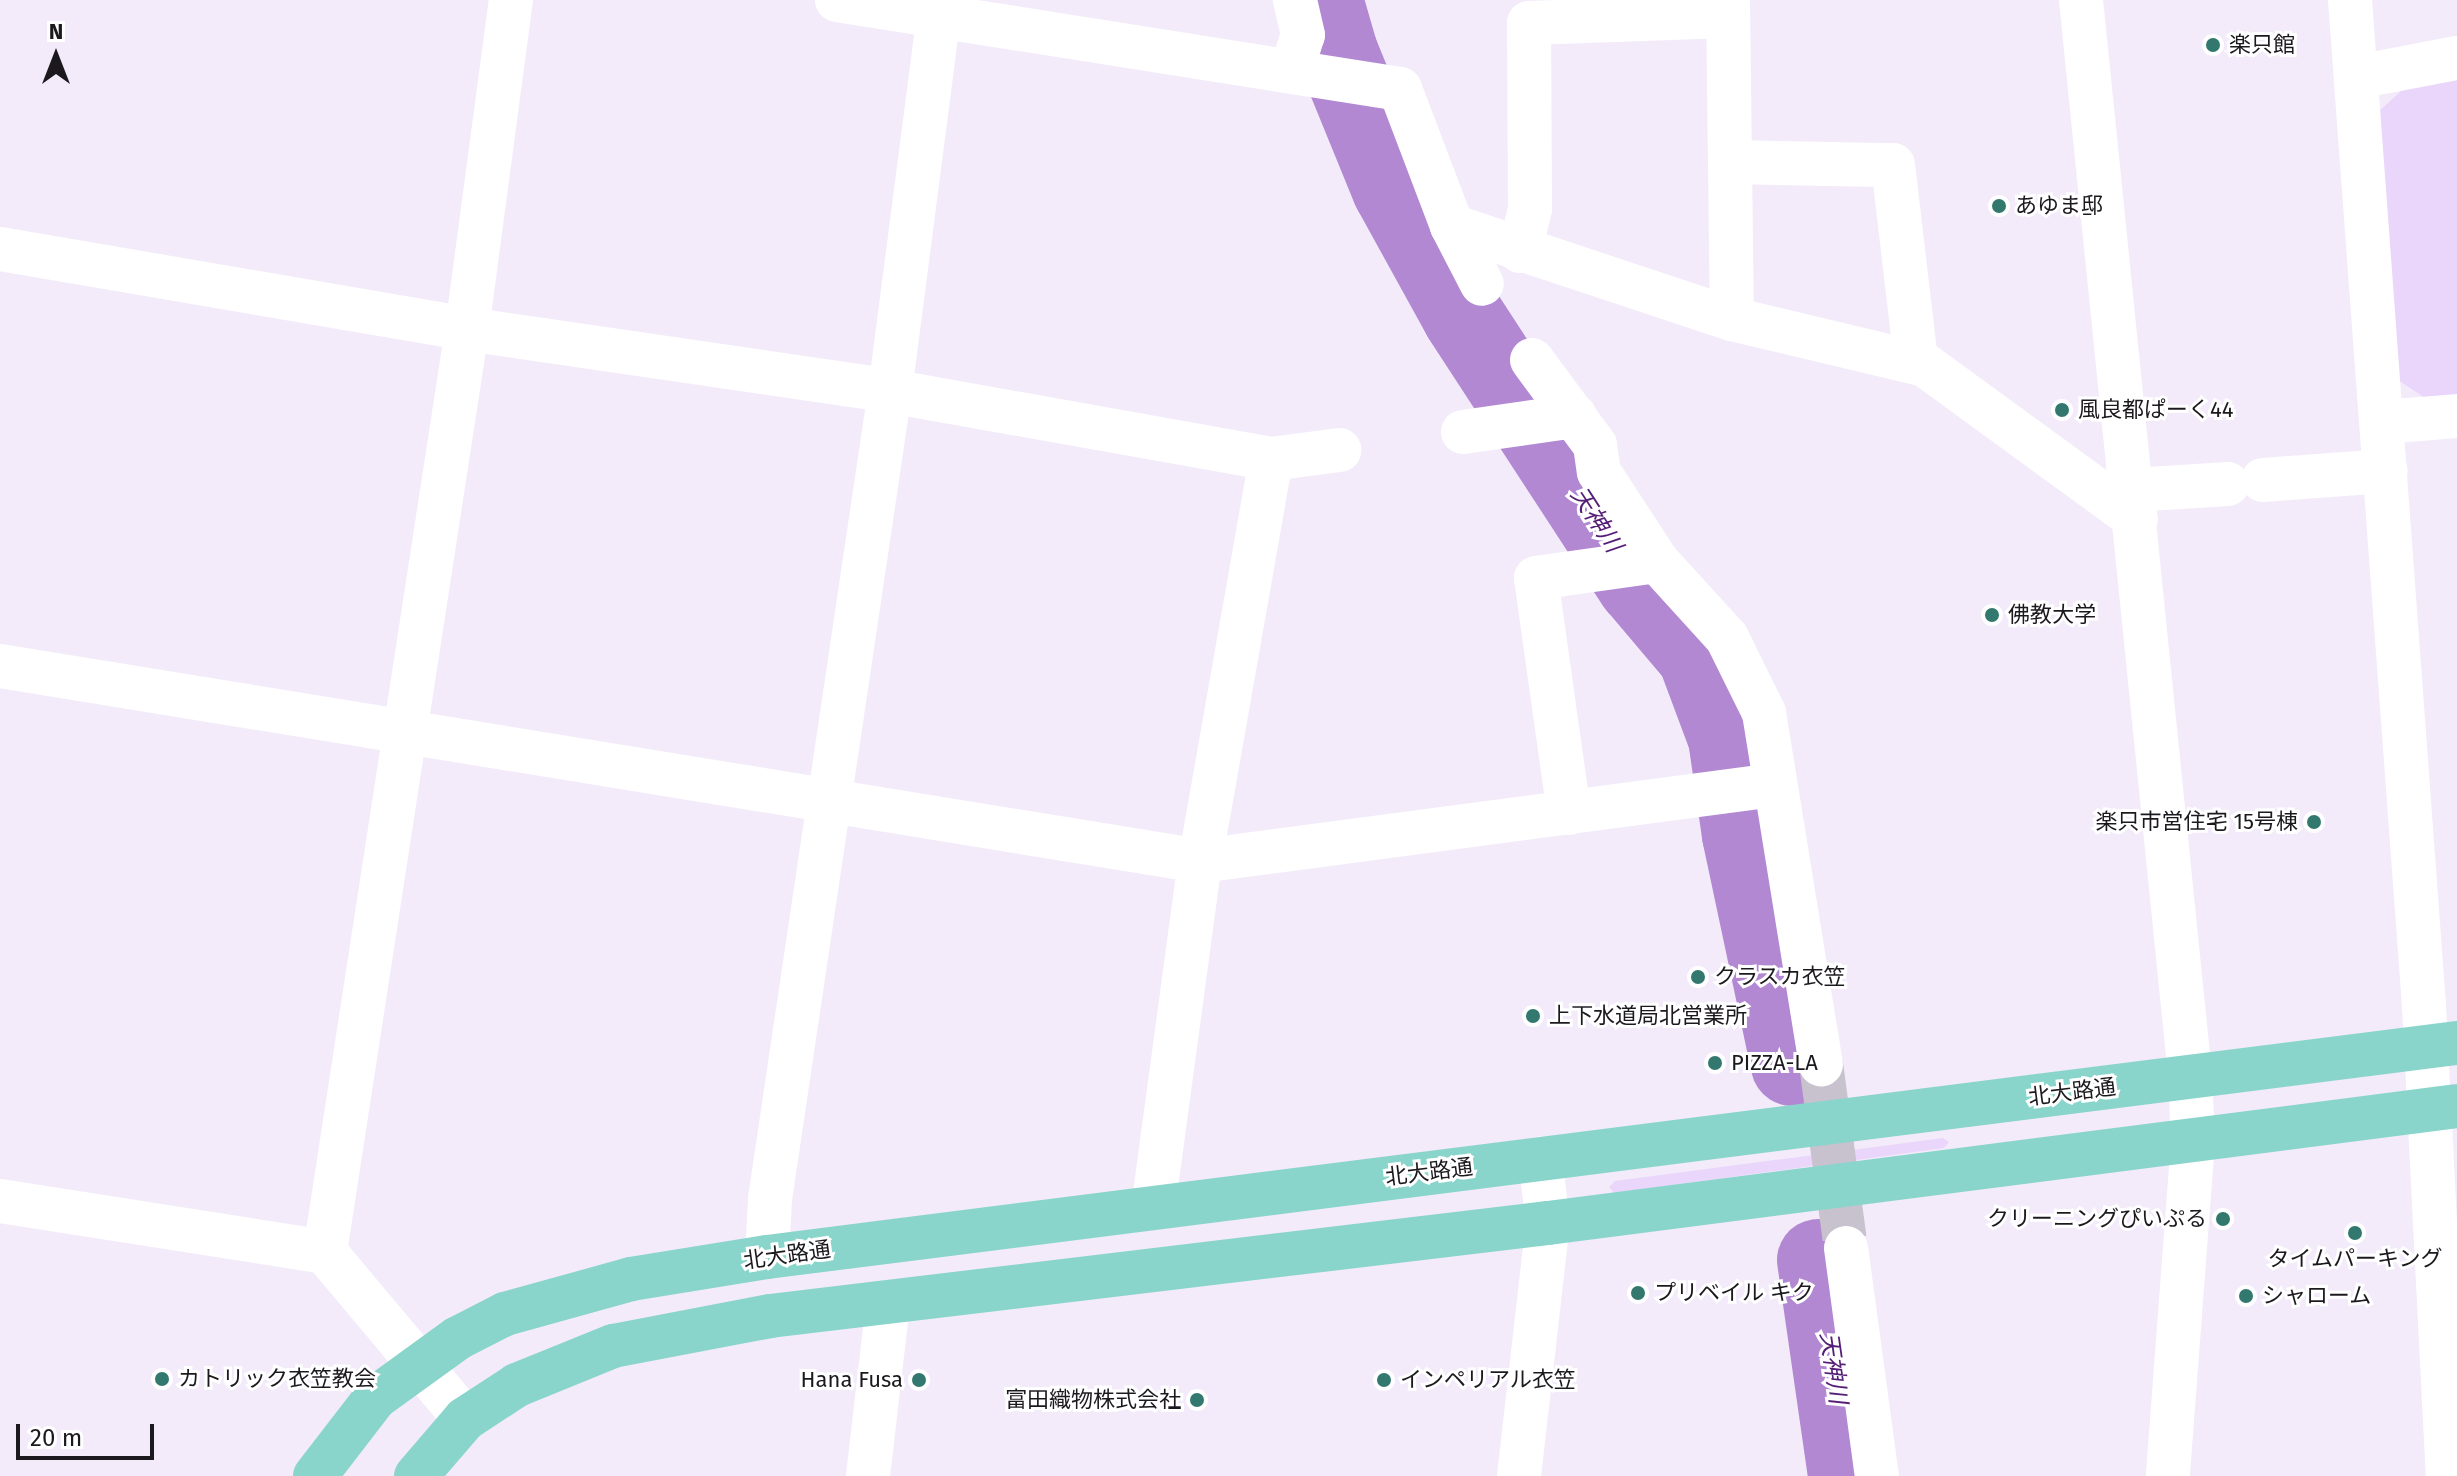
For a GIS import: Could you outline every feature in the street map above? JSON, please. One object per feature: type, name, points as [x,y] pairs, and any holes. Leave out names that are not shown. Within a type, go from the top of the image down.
[{"type":"main road","name":"北大路通","points":[[315,1476],[375,1398],[458,1338],[505,1314],[631,1279],[767,1257],[2442,1044]]},
{"type":"main road","points":[[416,1476],[465,1419],[517,1385],[613,1346],[770,1316],[1548,1223],[2444,1108]]},
{"type":"street","points":[[325,1252],[467,329],[511,0]]},
{"type":"street","points":[[837,0],[941,7],[1400,89],[1452,226],[1482,284]]},
{"type":"street","points":[[1295,0],[1311,73]]},
{"type":"street","points":[[2081,0],[2190,1075],[2193,1141],[2168,1476]]},
{"type":"street","points":[[2350,0],[2386,471],[2442,1044],[2448,1476]]},
{"type":"street","points":[[767,1257],[770,1199],[890,391],[941,7]]},
{"type":"street","points":[[1520,251],[1530,209],[1529,23],[1728,8],[1732,319]]},
{"type":"street","points":[[2357,77],[2457,58]]},
{"type":"street","points":[[1730,162],[1893,165],[1916,362]]},
{"type":"street","points":[[1452,226],[1732,319],[1925,365],[2134,505],[2245,482],[2386,471]]},
{"type":"street","points":[[0,249],[467,329],[890,391],[1271,459],[1339,450]]},
{"type":"street","points":[[1532,360],[1568,418],[1595,445],[1599,472],[1633,564],[1727,638],[1764,713],[1743,789],[1821,1064]]},
{"type":"street","points":[[2383,422],[2457,416]]},
{"type":"street","points":[[1463,432],[1568,418]]},
{"type":"street","points":[[1153,1207],[1200,861],[1271,459]]},
{"type":"street","points":[[1569,813],[1536,578],[1633,564]]},
{"type":"street","points":[[0,666],[1200,861],[1743,789]]},
{"type":"street","points":[[1519,1476],[1548,1223],[1540,1158]]},
{"type":"street","points":[[0,1201],[325,1252],[465,1419]]},
{"type":"street","points":[[1848,1254],[1877,1476]]},
{"type":"street","points":[[868,1476],[888,1304]]},
{"type":"shaded area","points":[[2457,74],[2457,404],[2437,406],[2398,380],[2377,113],[2411,82]]},
{"type":"shaded area","points":[[1943,1138],[1949,1142],[1944,1148],[1614,1193],[1609,1187],[1615,1181]]},
{"type":"waterway","name":"天神川","points":[[1322,0],[1337,52],[1393,189],[1463,316],[1638,584],[1698,655],[1729,738],[1743,835],[1792,1065]]},
{"type":"waterway","name":"天神川","points":[[1818,1260],[1849,1476]]},
{"type":"tunnel","points":[[1821,1064],[1846,1248]]},
{"type":"place","name":"楽只館","points":[[2213,45]]},
{"type":"place","name":"あゆま邸","points":[[1999,206]]},
{"type":"place","name":"風良都ぱーく44","points":[[2062,410]]},
{"type":"place","name":"佛教大学","points":[[1992,615]]},
{"type":"place","name":"楽只市営住宅 15号棟","points":[[2314,822]]},
{"type":"place","name":"クラスカ衣笠","points":[[1698,977]]},
{"type":"place","name":"上下水道局北営業所","points":[[1533,1016]]},
{"type":"place","name":"PIZZA-LA","points":[[1715,1063]]},
{"type":"place","name":"クリーニングぴいぷる","points":[[2223,1219]]},
{"type":"place","name":"タイムパーキング","points":[[2355,1233]]},
{"type":"place","name":"プリベイル キク","points":[[1638,1293]]},
{"type":"place","name":"シャローム","points":[[2246,1296]]},
{"type":"place","name":"カトリック衣笠教会","points":[[162,1379]]},
{"type":"place","name":"Hana Fusa","points":[[919,1380]]},
{"type":"place","name":"インペリアル衣笠","points":[[1384,1380]]},
{"type":"place","name":"富田織物株式会社","points":[[1197,1400]]}]
